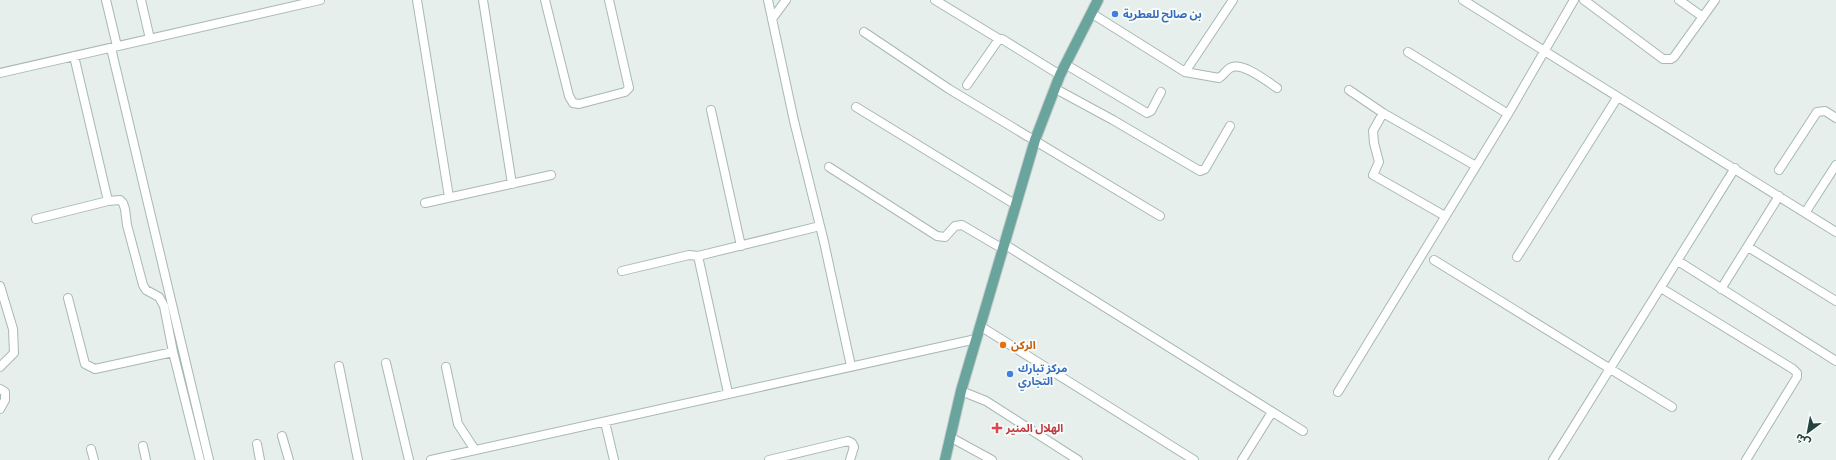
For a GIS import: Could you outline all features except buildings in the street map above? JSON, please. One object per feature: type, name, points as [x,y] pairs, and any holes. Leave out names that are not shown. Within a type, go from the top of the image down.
[{"type":"main road","points":[[945,460],[961,391],[1035,140],[1054,88],[1091,13],[1095,1]]},
{"type":"street","points":[[106,0],[114,47],[166,283],[184,349],[196,409],[209,460]]},
{"type":"street","points":[[141,0],[150,39]]},
{"type":"street","points":[[0,73],[320,0]]},
{"type":"street","points":[[417,0],[449,198]]},
{"type":"street","points":[[483,0],[512,184]]},
{"type":"street","points":[[544,0],[569,96],[573,102],[579,104],[625,92],[629,88],[609,0]]},
{"type":"street","points":[[768,0],[794,121],[820,226],[851,366]]},
{"type":"street","points":[[772,19],[786,0]]},
{"type":"street","points":[[935,0],[1060,75]]},
{"type":"street","points":[[1185,72],[1233,0]]},
{"type":"street","points":[[1463,0],[1617,98],[1735,168],[1836,232]]},
{"type":"street","points":[[1338,392],[1508,114],[1574,0]]},
{"type":"street","points":[[1584,0],[1663,59],[1674,56],[1715,0]]},
{"type":"street","points":[[1679,0],[1703,17]]},
{"type":"street","points":[[1091,13],[1185,72],[1219,78],[1224,76],[1230,68],[1237,66],[1255,73],[1277,88]]},
{"type":"street","points":[[864,32],[949,89],[1160,216]]},
{"type":"street","points":[[967,85],[999,39]]},
{"type":"street","points":[[1408,52],[1508,114]]},
{"type":"street","points":[[74,56],[108,201]]},
{"type":"street","points":[[1065,64],[1147,113],[1151,111],[1161,92]]},
{"type":"street","points":[[1054,88],[1113,120],[1200,171],[1205,169],[1230,126]]},
{"type":"street","points":[[1349,90],[1383,113],[1476,166]]},
{"type":"street","points":[[1517,257],[1617,98]]},
{"type":"street","points":[[856,107],[1016,205]]},
{"type":"street","points":[[711,110],[741,246]]},
{"type":"street","points":[[1779,170],[1817,112],[1825,111],[1836,118]]},
{"type":"street","points":[[1383,113],[1373,131],[1374,143],[1379,162],[1373,175],[1445,216]]},
{"type":"street","points":[[1805,213],[1836,165]]},
{"type":"street","points":[[828,167],[937,236],[945,237],[956,226],[962,225],[1004,247],[1303,431]]},
{"type":"street","points":[[1553,460],[1735,168]]},
{"type":"street","points":[[425,203],[550,175]]},
{"type":"street","points":[[1721,289],[1779,196]]},
{"type":"street","points":[[36,219],[108,201],[120,200],[123,203],[127,225],[143,285],[146,290],[160,299],[164,306],[173,352],[200,460]]},
{"type":"street","points":[[622,271],[690,255],[698,256],[820,226]]},
{"type":"street","points":[[1748,247],[1836,301]]},
{"type":"street","points":[[698,256],[728,393]]},
{"type":"street","points":[[1434,260],[1672,407]]},
{"type":"street","points":[[1678,261],[1836,361]]},
{"type":"street","points":[[0,286],[12,329],[14,353],[0,366]]},
{"type":"street","points":[[1661,288],[1797,373],[1797,377],[1746,460]]},
{"type":"street","points":[[68,298],[85,364],[88,367],[95,368],[173,352]]},
{"type":"street","points":[[980,326],[1194,460]]},
{"type":"street","points":[[433,460],[728,393],[976,339]]},
{"type":"street","points":[[386,363],[409,460]]},
{"type":"street","points":[[339,366],[358,460]]},
{"type":"street","points":[[446,367],[458,424],[475,450]]},
{"type":"street","points":[[0,389],[4,392],[5,400],[0,409]]},
{"type":"street","points":[[961,391],[986,401],[1078,460]]},
{"type":"street","points":[[1242,460],[1272,412]]},
{"type":"street","points":[[605,422],[614,460]]},
{"type":"street","points":[[282,436],[289,460]]},
{"type":"street","points":[[950,437],[992,460]]},
{"type":"street","points":[[769,460],[848,441],[852,443],[854,447],[850,460]]},
{"type":"street","points":[[257,444],[260,460]]},
{"type":"street","points":[[144,446],[146,460]]},
{"type":"street","points":[[91,449],[94,460]]},
{"type":"place","name":"بن صالح للعطرية","points":[[1115,14]]},
{"type":"place","name":"الركن","points":[[1003,345]]},
{"type":"place","name":"مركز تبارك التجاري","points":[[1010,374]]},
{"type":"place","name":"الهلال المنير","points":[[997,428]]}]
